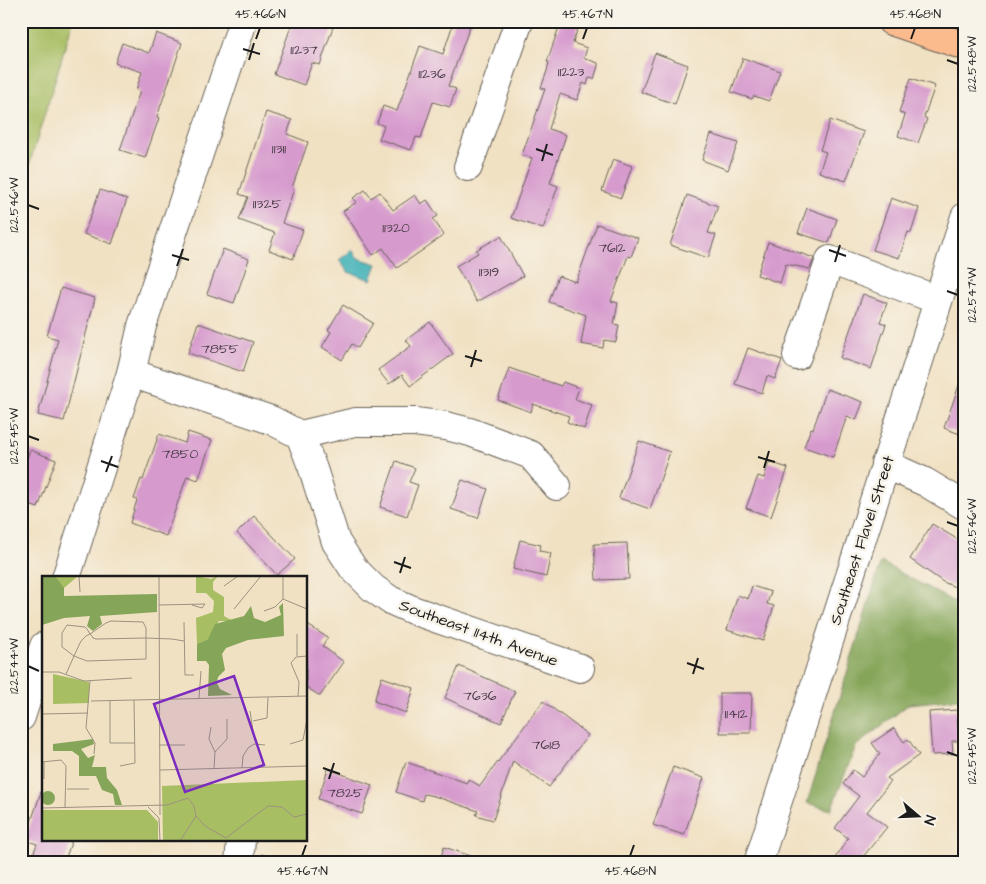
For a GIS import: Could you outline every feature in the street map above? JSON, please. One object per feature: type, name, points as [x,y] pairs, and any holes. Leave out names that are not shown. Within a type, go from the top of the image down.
[{"type":"main road","points":[[891,21],[965,46]]},
{"type":"street","points":[[67,576],[131,373],[142,326],[243,21]]},
{"type":"street","points":[[468,167],[519,21]]},
{"type":"street","name":"Southeast Flavel Street","points":[[758,863],[965,217]]},
{"type":"street","points":[[797,356],[830,260],[938,300]]},
{"type":"street","points":[[131,373],[271,420],[300,435],[355,422],[415,422],[446,426],[470,432],[531,455],[556,486]]},
{"type":"street","name":"Southeast 114th Avenue","points":[[300,435],[336,542],[353,568],[373,588],[390,600],[415,611],[580,668]]},
{"type":"street","points":[[885,464],[925,482],[965,506]]},
{"type":"street","points":[[21,717],[42,654]]},
{"type":"street","points":[[240,863],[241,842]]},
{"type":"green space","points":[[21,21],[73,21],[21,192]]},
{"type":"green space","points":[[881,562],[965,608],[965,698],[909,704],[856,746],[831,810],[807,803]]},
{"type":"water","points":[[352,250],[358,258],[377,264],[371,280],[348,272],[339,260]]},
{"type":"building","points":[[293,21],[335,21],[320,65],[312,63],[304,85],[274,74]]},
{"type":"building","points":[[454,21],[472,21],[448,86],[456,89],[450,107],[433,102],[421,138],[416,137],[411,150],[379,139],[384,126],[377,123],[383,106],[397,111],[420,46],[443,54]]},
{"type":"building","points":[[561,21],[580,21],[573,43],[587,48],[584,58],[598,63],[598,66],[594,79],[589,78],[587,85],[583,83],[577,100],[560,94],[549,129],[566,135],[550,183],[558,186],[543,229],[511,218],[532,158],[522,155],[545,89],[541,88],[547,71],[549,62],[547,62]]},
{"type":"building","points":[[156,33],[182,43],[145,158],[120,150],[140,91],[136,90],[142,72],[115,63],[122,43],[149,53]]},
{"type":"building","points":[[655,53],[688,65],[675,104],[641,92]]},
{"type":"building","points":[[743,58],[780,71],[769,101],[754,96],[752,99],[731,92]]},
{"type":"building","points":[[911,78],[935,86],[924,117],[927,119],[918,143],[898,136],[905,115],[899,112]]},
{"type":"building","points":[[266,112],[292,120],[287,134],[308,142],[282,223],[303,230],[293,259],[269,250],[275,233],[239,220],[248,197],[239,194]]},
{"type":"building","points":[[830,120],[864,132],[846,181],[819,172],[826,152],[820,150]]},
{"type":"building","points":[[711,134],[738,143],[728,170],[702,160]]},
{"type":"building","points":[[613,159],[632,166],[621,198],[602,191]]},
{"type":"building","points":[[100,190],[127,199],[112,244],[84,234]]},
{"type":"building","points":[[365,190],[371,198],[380,192],[393,210],[415,195],[421,204],[427,200],[438,216],[433,219],[444,235],[397,268],[383,248],[373,255],[343,211],[357,202],[353,198]]},
{"type":"building","points":[[687,195],[718,206],[708,233],[716,235],[708,258],[670,245]]},
{"type":"building","points":[[891,198],[919,208],[911,233],[908,232],[899,258],[873,250]]},
{"type":"building","points":[[807,208],[837,219],[829,243],[798,233]]},
{"type":"building","points":[[597,224],[638,238],[631,257],[628,256],[611,301],[618,303],[614,324],[619,325],[616,342],[604,340],[603,348],[581,344],[586,315],[549,302],[558,276],[576,282]]},
{"type":"building","points":[[501,236],[523,276],[477,302],[456,266],[478,253],[476,250]]},
{"type":"building","points":[[768,242],[814,258],[810,269],[786,264],[780,283],[757,275]]},
{"type":"building","points":[[223,249],[249,259],[234,303],[207,294]]},
{"type":"building","points":[[61,288],[95,298],[64,421],[38,415],[58,339],[47,336]]},
{"type":"building","points":[[863,294],[887,303],[880,322],[886,324],[871,369],[840,358]]},
{"type":"building","points":[[343,305],[373,323],[358,348],[352,344],[342,360],[322,347],[331,332],[328,330]]},
{"type":"building","points":[[430,322],[453,354],[410,386],[402,375],[389,384],[378,370],[411,346],[406,340]]},
{"type":"building","points":[[198,323],[253,342],[243,372],[188,353]]},
{"type":"building","points":[[748,348],[782,360],[775,379],[767,376],[762,393],[735,384]]},
{"type":"building","points":[[509,368],[561,386],[563,382],[579,388],[575,399],[592,405],[584,429],[567,422],[569,416],[533,404],[531,412],[498,400]]},
{"type":"building","points":[[963,374],[965,375],[965,436],[944,428]]},
{"type":"building","points":[[827,389],[863,402],[856,420],[847,416],[833,457],[804,447],[811,428],[813,429]]},
{"type":"building","points":[[188,432],[212,440],[198,480],[187,476],[166,536],[130,523],[137,500],[134,499],[141,479],[143,480],[159,434],[185,443]]},
{"type":"building","points":[[639,441],[670,452],[650,509],[619,498]]},
{"type":"building","points":[[30,450],[56,460],[38,508],[21,502],[21,474]]},
{"type":"building","points":[[396,461],[415,468],[409,482],[418,485],[407,516],[380,507]]},
{"type":"building","points":[[769,462],[788,468],[771,517],[746,508],[758,476],[764,478]]},
{"type":"building","points":[[462,480],[488,489],[478,518],[451,509]]},
{"type":"building","points":[[254,516],[295,559],[277,575],[237,533]]},
{"type":"building","points":[[932,524],[965,544],[965,591],[943,582],[910,559]]},
{"type":"building","points":[[520,540],[541,545],[539,551],[551,553],[546,577],[513,569]]},
{"type":"building","points":[[627,543],[629,579],[596,580],[594,544]]},
{"type":"building","points":[[752,586],[771,592],[767,604],[774,606],[763,641],[727,630],[738,595],[748,599]]},
{"type":"building","points":[[308,625],[328,638],[322,646],[344,662],[320,696],[308,688]]},
{"type":"building","points":[[459,666],[515,691],[501,723],[445,698]]},
{"type":"building","points":[[382,677],[414,688],[406,713],[374,701]]},
{"type":"building","points":[[720,693],[752,693],[751,733],[720,733]]},
{"type":"building","points":[[543,701],[588,735],[549,787],[513,761],[493,820],[476,815],[478,811],[434,796],[424,794],[422,801],[396,792],[406,762],[467,783],[468,779],[480,786]]},
{"type":"building","points":[[957,710],[959,741],[952,741],[953,754],[932,755],[929,712]]},
{"type":"building","points":[[894,728],[904,742],[908,739],[919,755],[887,778],[891,781],[867,812],[887,827],[858,863],[832,863],[848,838],[835,828],[859,796],[843,784],[853,770],[862,777],[880,754],[872,743]]},
{"type":"building","points":[[673,767],[704,778],[684,835],[653,825]]},
{"type":"building","points":[[328,769],[372,785],[362,814],[318,799]]},
{"type":"building","points":[[42,792],[42,842],[71,842],[64,863],[30,863],[37,844],[25,840]]},
{"type":"building","points":[[444,847],[483,860],[483,863],[439,863]]}]
